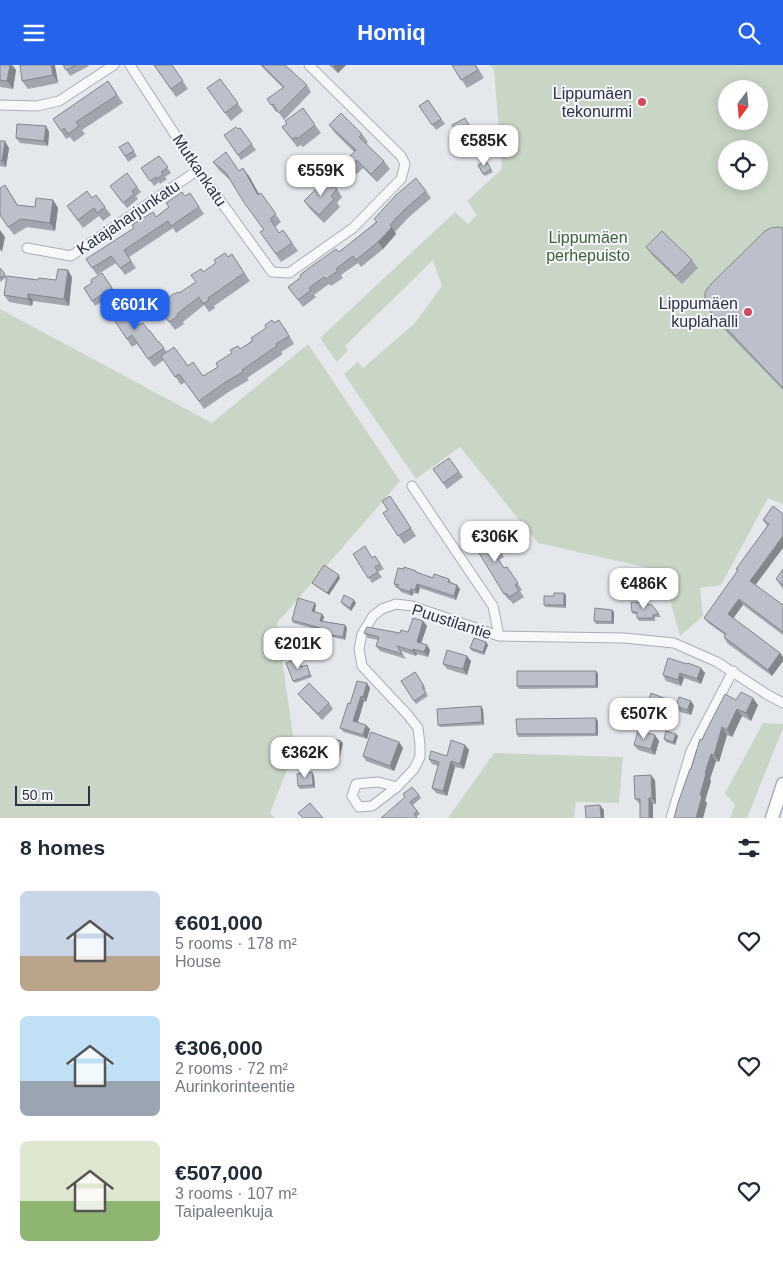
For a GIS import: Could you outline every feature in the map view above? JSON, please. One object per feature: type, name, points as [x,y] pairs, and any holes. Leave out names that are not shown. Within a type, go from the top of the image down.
[{"type":"main road","points":[[772,818],[783,784]]},
{"type":"street","points":[[0,105],[37,106],[59,101],[114,65]]},
{"type":"street","name":"Mutkankatu","points":[[130,65],[198,170],[272,272],[288,273],[352,229],[401,179],[405,164],[401,156],[308,65]]},
{"type":"street","name":"Katajaharjunkatu","points":[[27,248],[71,256],[198,170]]},
{"type":"street","points":[[412,486],[493,606],[499,636]]},
{"type":"street","name":"Puustilantie","points":[[397,787],[378,782],[356,783],[352,796],[359,807],[372,806],[397,787],[414,769],[420,757],[418,728],[362,666],[359,649],[362,634],[373,615],[382,609],[396,604],[412,606],[499,636],[624,638],[674,643],[733,671],[783,703]]},
{"type":"street","points":[[671,818],[691,751],[733,671]]},
{"type":"green space","name":"Lippumäen perhepuisto","points":[[489,65],[783,65],[783,504],[768,498],[721,585],[700,588],[703,616],[680,636],[662,571],[538,543],[460,447],[416,479],[344,374],[358,362],[363,368],[415,323],[442,286],[433,260],[345,346],[348,350],[337,362],[320,338],[455,212],[468,224],[477,215],[467,201],[502,169],[494,69]]},
{"type":"green space","points":[[0,309],[212,423],[308,344],[400,481],[277,623],[295,750],[270,813],[275,818],[0,818]]},
{"type":"green space","points":[[763,723],[783,724],[783,728],[747,818],[730,818],[735,805],[725,793]]},
{"type":"green space","points":[[494,753],[623,757],[619,803],[576,802],[574,818],[448,818]]},
{"type":"building","points":[[0,65],[10,65],[7,81],[0,80]]},
{"type":"building","points":[[20,65],[51,65],[53,75],[22,81]]},
{"type":"building","points":[[63,65],[76,65],[66,70]]},
{"type":"building","points":[[154,65],[172,65],[183,81],[171,89]]},
{"type":"building","points":[[262,65],[285,65],[307,85],[279,113],[267,99],[284,87]]},
{"type":"building","points":[[452,65],[475,65],[478,70],[461,80]]},
{"type":"building","points":[[220,79],[238,103],[225,113],[207,88]]},
{"type":"building","points":[[108,81],[117,95],[76,122],[79,126],[68,134],[64,128],[61,131],[53,119]]},
{"type":"building","points":[[428,100],[441,119],[432,125],[419,106]]},
{"type":"building","points":[[303,108],[315,125],[297,139],[296,137],[292,139],[282,127],[287,124],[285,121]]},
{"type":"building","points":[[341,113],[362,134],[359,137],[384,161],[371,174],[357,160],[352,166],[346,160],[356,150],[329,125]]},
{"type":"building","points":[[465,118],[475,136],[462,143],[452,125]]},
{"type":"building","points":[[17,124],[46,126],[44,141],[16,138]]},
{"type":"building","points":[[236,127],[240,128],[252,144],[238,155],[224,135]]},
{"type":"building","points":[[0,141],[5,141],[2,161],[0,160]]},
{"type":"building","points":[[128,142],[134,151],[125,156],[119,147]]},
{"type":"building","points":[[226,152],[239,171],[243,168],[258,195],[261,193],[276,214],[270,219],[279,233],[283,230],[292,243],[276,254],[260,232],[264,230],[226,173],[213,162]]},
{"type":"building","points":[[159,156],[168,167],[161,172],[163,174],[157,179],[156,177],[150,181],[141,168]]},
{"type":"building","points":[[486,161],[491,169],[483,174],[478,165]]},
{"type":"building","points":[[127,173],[137,187],[132,191],[134,194],[123,203],[110,186]]},
{"type":"building","points":[[416,178],[426,191],[403,211],[378,242],[356,260],[353,256],[336,269],[338,271],[326,279],[324,277],[309,288],[311,290],[298,300],[288,287],[309,268],[336,249],[339,252],[377,222],[374,219],[396,195]]},
{"type":"building","points":[[326,179],[337,189],[331,196],[334,199],[319,215],[304,201]]},
{"type":"building","points":[[5,185],[17,205],[35,207],[36,198],[53,200],[50,223],[21,219],[8,227],[0,215],[0,188]]},
{"type":"building","points":[[87,191],[92,198],[96,195],[105,207],[97,213],[94,208],[78,220],[67,206]]},
{"type":"building","points":[[182,192],[185,196],[190,193],[199,207],[171,226],[168,221],[124,250],[131,261],[120,268],[111,256],[92,268],[86,259],[134,228],[132,225],[153,212],[156,217],[169,207],[166,203]]},
{"type":"building","name":"Lippumäen kuplahalli","points":[[778,227],[783,228],[783,388],[705,304],[705,292],[711,284],[765,231]]},
{"type":"building","points":[[662,231],[692,260],[676,276],[646,247]]},
{"type":"building","points":[[225,253],[228,257],[232,254],[244,273],[208,298],[209,300],[203,304],[199,297],[169,322],[159,309],[162,307],[160,304],[175,293],[179,293],[196,282],[191,275],[201,269],[203,272],[216,263],[214,260]]},
{"type":"building","points":[[0,268],[5,274],[0,278]]},
{"type":"building","points":[[58,269],[68,270],[64,299],[28,294],[28,299],[4,295],[7,276],[56,280]]},
{"type":"building","points":[[102,273],[112,288],[92,301],[84,288],[92,283],[91,280]]},
{"type":"building","points":[[121,302],[139,325],[143,323],[164,348],[148,359],[132,335],[127,339],[108,311]]},
{"type":"building","points":[[272,320],[274,323],[279,320],[289,336],[242,370],[243,372],[199,401],[179,374],[175,377],[161,356],[174,347],[188,366],[193,362],[203,376],[218,367],[216,363],[232,353],[230,350],[238,346],[240,349],[253,341],[251,338],[266,328],[265,325]]},
{"type":"building","points":[[449,458],[459,472],[443,483],[433,469]]},
{"type":"building","points":[[390,496],[411,528],[398,536],[383,513],[388,510],[382,501]]},
{"type":"building","points":[[773,506],[783,514],[783,536],[750,581],[783,605],[783,632],[739,599],[728,614],[780,653],[768,670],[724,637],[726,634],[704,618],[738,570],[736,569],[769,524],[763,520]]},
{"type":"building","points":[[485,531],[488,535],[492,533],[497,540],[494,542],[499,550],[494,553],[504,568],[507,567],[518,583],[515,585],[519,591],[509,597],[506,593],[504,594],[471,540]]},
{"type":"building","points":[[365,546],[372,558],[375,556],[380,564],[375,567],[378,572],[368,578],[353,554]]},
{"type":"building","points":[[324,565],[339,575],[327,593],[312,583]]},
{"type":"building","points":[[404,567],[433,578],[434,574],[449,579],[448,582],[457,585],[454,596],[417,584],[415,590],[411,589],[410,592],[398,588],[399,585],[394,584],[398,568],[404,569]]},
{"type":"building","points":[[783,569],[783,585],[776,579]]},
{"type":"building","points":[[554,593],[564,593],[564,605],[544,605],[544,596],[554,596]]},
{"type":"building","points":[[344,595],[354,600],[350,608],[341,602]]},
{"type":"building","points":[[298,598],[315,603],[312,611],[322,614],[320,621],[345,625],[343,637],[326,634],[327,630],[292,620]]},
{"type":"building","points":[[631,602],[652,605],[659,614],[653,615],[653,618],[637,618],[637,612],[632,612]]},
{"type":"building","points":[[595,608],[612,610],[612,622],[594,621]]},
{"type":"building","points":[[413,618],[423,621],[417,642],[427,645],[424,652],[397,646],[402,654],[376,646],[379,637],[364,633],[367,627],[400,633],[401,630],[408,632]]},
{"type":"building","points":[[474,638],[486,642],[483,652],[470,648]]},
{"type":"building","points":[[447,650],[467,656],[463,669],[443,664]]},
{"type":"building","points":[[668,658],[701,668],[697,679],[680,673],[678,680],[663,675]]},
{"type":"building","points":[[298,659],[301,667],[307,665],[310,675],[293,681],[286,663]]},
{"type":"building","points":[[517,671],[596,671],[596,686],[517,686]]},
{"type":"building","points":[[415,672],[426,693],[414,701],[401,681]]},
{"type":"building","points":[[357,681],[367,683],[353,721],[366,725],[363,735],[340,728]]},
{"type":"building","points":[[309,683],[329,703],[318,714],[298,694]]},
{"type":"building","points":[[741,692],[753,698],[746,713],[737,709],[727,730],[722,727],[714,755],[711,754],[705,773],[700,795],[702,796],[696,818],[674,818],[700,739],[702,740],[725,694],[736,700]]},
{"type":"building","points":[[651,693],[669,700],[664,714],[646,708]]},
{"type":"building","points":[[679,697],[691,701],[687,710],[676,706]]},
{"type":"building","points":[[481,706],[482,722],[438,725],[437,709]]},
{"type":"building","points":[[596,718],[596,734],[517,734],[516,719]]},
{"type":"building","points":[[638,731],[655,735],[651,749],[634,745]]},
{"type":"building","points":[[666,731],[676,734],[673,742],[664,739]]},
{"type":"building","points":[[371,732],[399,742],[390,766],[363,756]]},
{"type":"building","points":[[328,738],[341,741],[337,757],[318,752],[321,739],[327,741]]},
{"type":"building","points":[[451,740],[465,745],[460,764],[451,761],[443,791],[432,788],[439,762],[429,759],[431,751],[447,756]]},
{"type":"building","points":[[312,772],[313,785],[298,786],[297,774]]},
{"type":"building","points":[[651,775],[652,798],[649,798],[649,818],[640,818],[640,799],[635,799],[634,776]]},
{"type":"building","points":[[412,787],[419,795],[410,802],[417,811],[414,814],[417,818],[381,818],[405,797],[403,794]]},
{"type":"building","points":[[310,803],[323,818],[303,818],[298,813]]},
{"type":"building","points":[[600,805],[601,818],[586,818],[585,806]]},
{"type":"place","name":"Lippumäen tekonurmi","points":[[642,102]]},
{"type":"place","name":"Lippumäen kuplahalli","points":[[748,312]]}]
